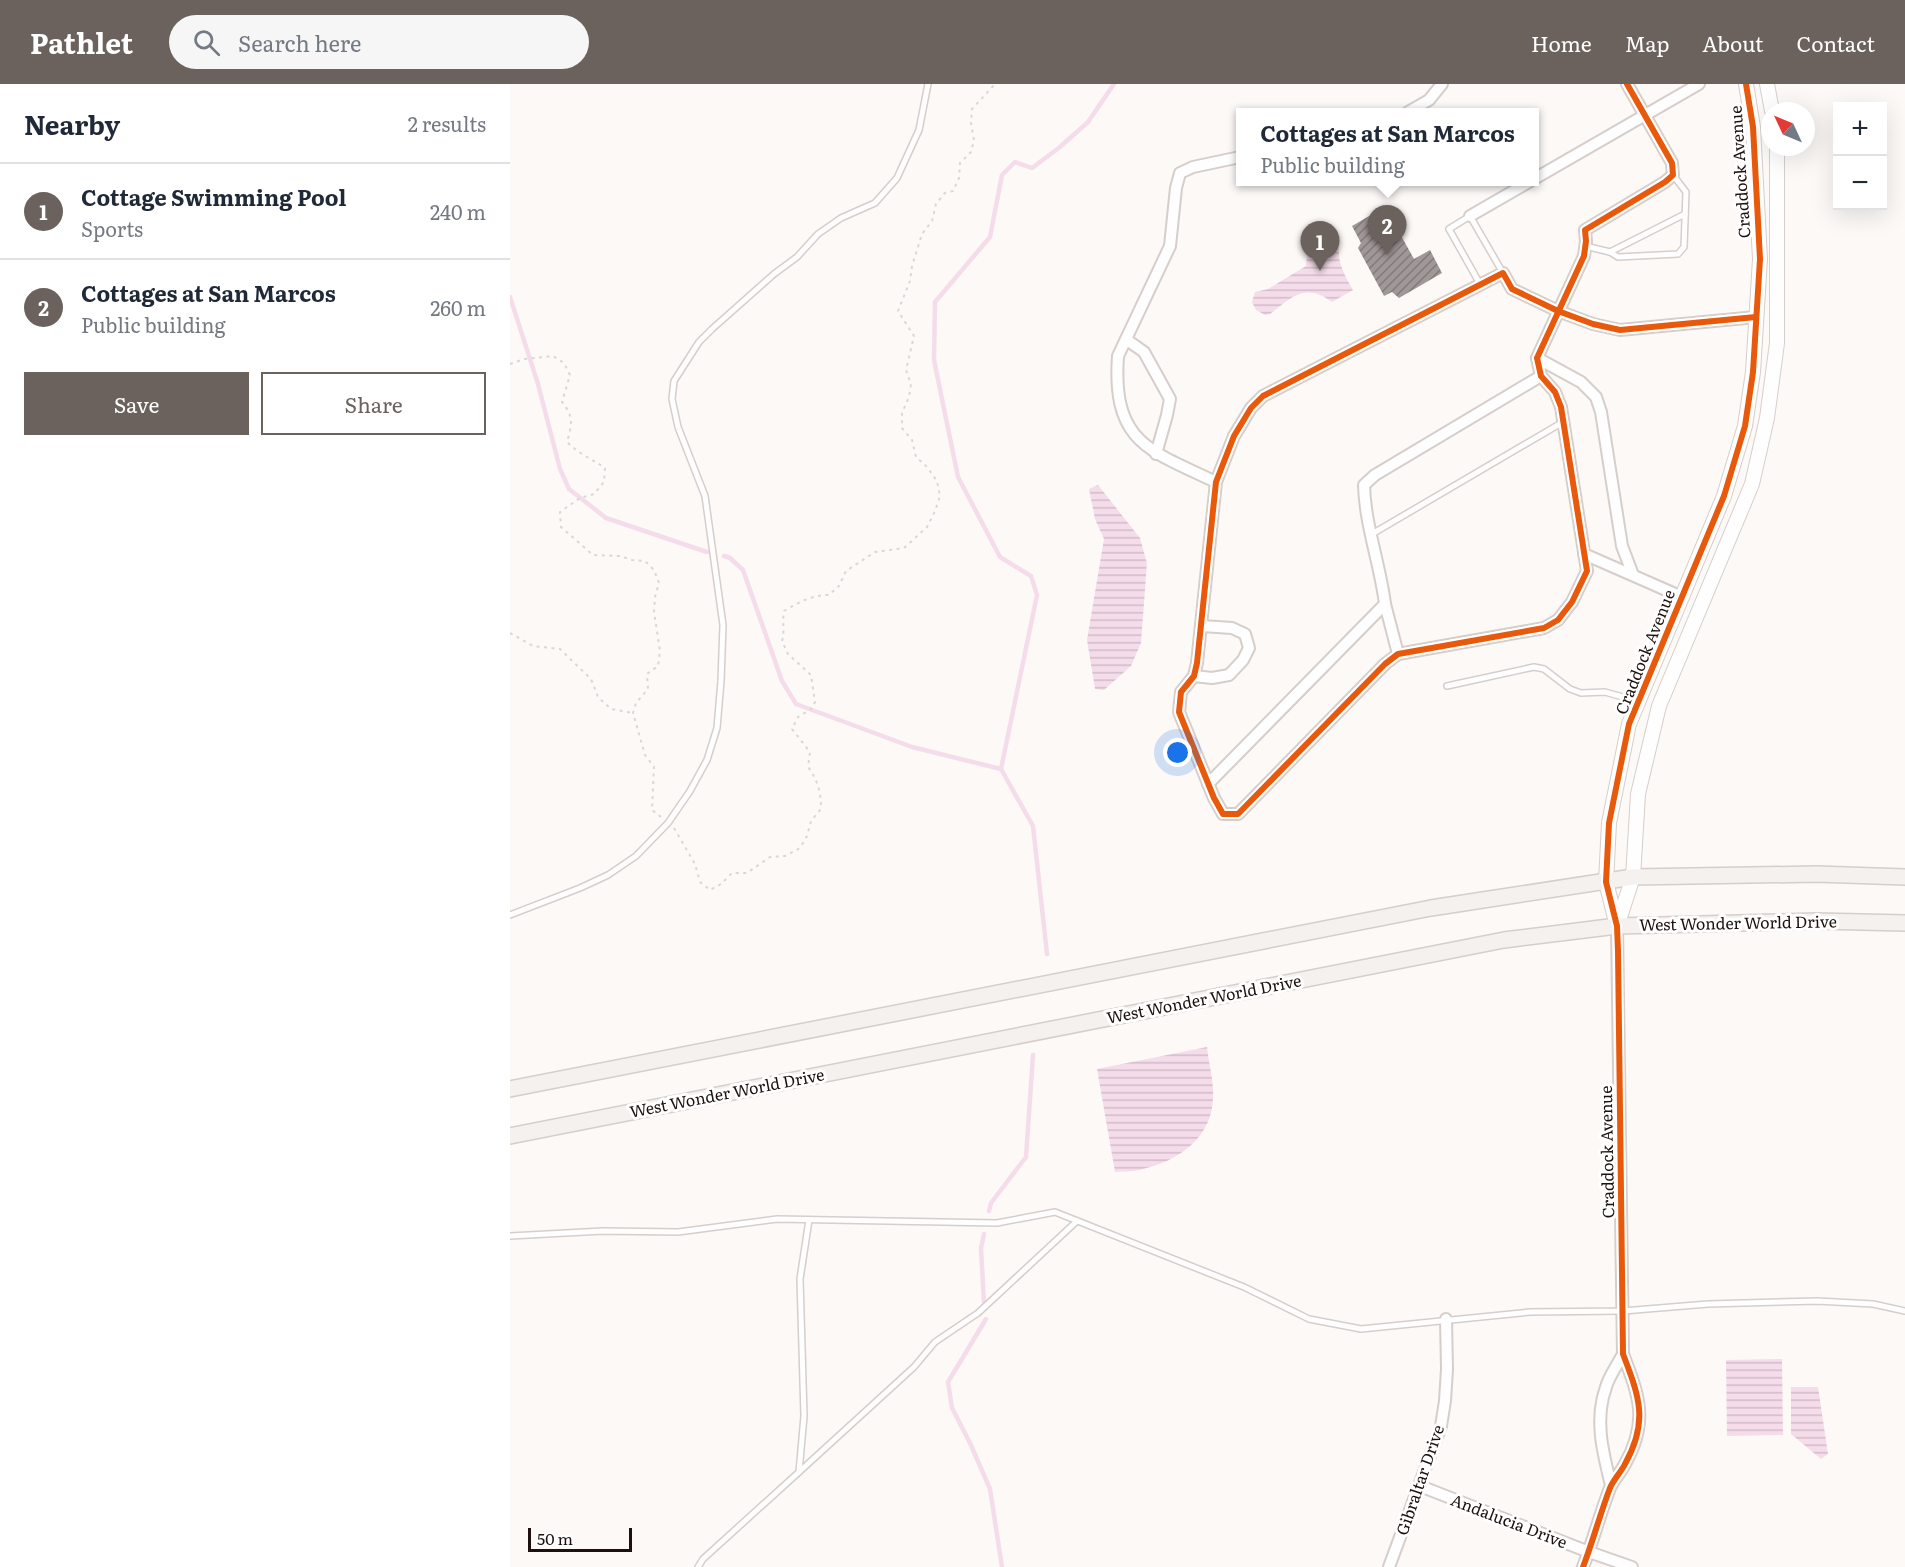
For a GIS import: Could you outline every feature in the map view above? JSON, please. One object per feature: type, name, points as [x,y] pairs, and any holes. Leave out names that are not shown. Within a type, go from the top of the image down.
[{"type":"main road","points":[[510,1089],[1431,908],[1633,877],[1817,874],[1905,877]]},
{"type":"main road","name":"West Wonder World Drive","points":[[510,1136],[1504,940],[1617,926],[1817,921],[1905,923]]},
{"type":"street","points":[[1415,108],[1429,100],[1442,84]]},
{"type":"street","points":[[1627,84],[1672,163],[1673,175],[1585,230],[1584,256],[1558,311],[1537,358],[1541,376],[1555,392],[1563,422],[1587,571],[1572,602],[1558,620],[1544,628],[1398,654],[1385,664],[1238,814],[1223,814],[1208,784],[1179,712],[1181,692],[1194,676],[1202,626],[1216,482],[1234,436],[1251,408],[1263,396],[1503,273],[1512,289],[1558,311],[1593,324],[1620,330],[1756,317]]},
{"type":"street","points":[[1539,176],[1699,84]]},
{"type":"street","name":"Craddock Avenue","points":[[1623,1354],[1617,926],[1606,882],[1609,823],[1629,724],[1724,496],[1745,426],[1753,372],[1759,248],[1754,127],[1746,84]]},
{"type":"street","points":[[1767,84],[1770,102]]},
{"type":"street","name":"Craddock Avenue","points":[[1617,926],[1633,877],[1638,794],[1659,706],[1752,484],[1767,418],[1777,343],[1777,156]]},
{"type":"street","points":[[1216,482],[1156,454],[1128,428],[1118,402],[1118,356],[1170,246],[1176,188],[1180,173],[1193,167],[1236,158]]},
{"type":"street","points":[[1470,216],[1522,186]]},
{"type":"street","points":[[1127,340],[1144,352],[1170,399],[1156,454]]},
{"type":"street","points":[[1537,358],[1581,382],[1596,397],[1601,412],[1622,546],[1633,575]]},
{"type":"street","points":[[1398,654],[1385,604],[1364,485],[1375,475],[1541,376]]},
{"type":"street","points":[[1584,554],[1682,597]]},
{"type":"street","points":[[1208,784],[1385,604]]},
{"type":"street","points":[[1194,676],[1212,678],[1228,675],[1243,660],[1249,648],[1245,634],[1232,628],[1202,626]]},
{"type":"street","name":"Gibraltar Drive","points":[[1389,1567],[1440,1426],[1445,1401],[1447,1369],[1446,1319]]},
{"type":"street","points":[[1611,1485],[1600,1434],[1600,1409],[1606,1386],[1623,1354]]},
{"type":"street","points":[[1583,1567],[1611,1485],[1625,1464],[1634,1444],[1641,1413],[1637,1391],[1623,1354]]},
{"type":"street","name":"Andalucia Drive","points":[[1420,1486],[1632,1567]]},
{"type":"lane","points":[[510,915],[608,875],[636,856],[669,823],[707,760],[717,728],[723,626],[705,496],[678,427],[672,399],[674,381],[699,342],[712,329],[818,234],[841,218],[875,203],[897,178],[919,129],[928,84]]},
{"type":"lane","points":[[1585,246],[1610,252],[1618,257],[1678,254],[1684,248],[1686,192],[1673,175]]},
{"type":"lane","points":[[1610,252],[1685,214]]},
{"type":"lane","points":[[1481,285],[1449,230],[1470,216],[1503,273]]},
{"type":"lane","points":[[1372,534],[1563,422]]},
{"type":"lane","points":[[1447,686],[1534,667],[1545,669],[1569,689],[1581,693],[1605,692],[1638,701]]},
{"type":"lane","points":[[510,1236],[603,1231],[678,1232],[777,1219],[997,1223],[1055,1212],[1244,1287],[1309,1319],[1361,1329],[1530,1312],[1623,1311],[1708,1304],[1817,1300],[1873,1304],[1905,1311]]},
{"type":"lane","points":[[800,1472],[804,1416],[800,1279],[809,1220]]},
{"type":"lane","points":[[698,1567],[914,1367],[935,1342],[978,1312],[1077,1221]]},
{"type":"path","points":[[510,364],[524,359],[554,356],[564,363],[570,375],[562,402],[571,414],[571,429],[567,442],[580,455],[594,460],[605,468],[604,482],[594,494],[580,498],[560,512],[561,527],[593,555],[620,556],[645,561],[654,570],[659,583],[654,612],[654,624],[659,638],[658,666],[647,674],[648,689],[636,703],[633,713],[645,754],[654,767],[652,810],[675,830],[695,864],[700,882],[710,890],[721,884],[732,873],[747,873],[770,857],[785,856],[800,848],[807,836],[811,820],[821,809],[821,793],[808,767],[810,752],[792,729],[798,717],[811,709],[815,702],[811,675],[788,654],[782,641],[784,611],[809,598],[829,595],[839,586],[846,571],[875,552],[904,548],[927,527],[935,512],[940,496],[936,481],[927,467],[916,457],[912,440],[902,428],[902,413],[909,397],[911,384],[906,370],[914,336],[897,311],[910,281],[922,234],[932,221],[936,204],[945,193],[953,191],[959,178],[960,163],[970,152],[974,140],[971,123],[972,109],[995,84]]},
{"type":"path","points":[[510,633],[533,646],[560,649],[591,679],[598,697],[611,709],[633,713]]},
{"type":"shaded area","points":[[1324,236],[1337,243],[1341,266],[1353,290],[1332,302],[1314,293],[1306,293],[1292,297],[1270,314],[1265,315],[1256,310],[1252,302],[1255,292],[1268,289],[1306,266],[1312,244]]},
{"type":"shaded area","points":[[1098,485],[1140,538],[1147,563],[1141,643],[1131,666],[1104,690],[1095,689],[1087,640],[1104,539],[1095,519],[1089,489]]},
{"type":"shaded area","points":[[1207,1047],[1213,1098],[1207,1125],[1200,1136],[1191,1146],[1169,1160],[1140,1170],[1115,1172],[1097,1069]]},
{"type":"shaded area","points":[[1782,1359],[1783,1435],[1727,1436],[1726,1360]]},
{"type":"shaded area","points":[[1791,1387],[1818,1387],[1828,1454],[1821,1459],[1791,1434]]},
{"type":"building","points":[[1371,215],[1385,240],[1399,232],[1414,259],[1430,250],[1442,273],[1399,298],[1392,292],[1384,296],[1358,248],[1361,243],[1352,226]]},
{"type":"waterway","points":[[1047,954],[1033,826],[1001,769],[1037,595],[1031,576],[1000,557],[958,477],[934,360],[935,302],[990,237],[1002,175],[1015,162],[1032,168],[1060,147],[1088,122],[1114,84]]},
{"type":"waterway","points":[[510,297],[538,384],[560,469],[569,489],[606,518],[707,552]]},
{"type":"waterway","points":[[724,556],[730,558],[743,570],[782,681],[796,704],[912,747],[1001,769]]},
{"type":"waterway","points":[[989,1211],[991,1203],[1026,1157],[1033,1055]]},
{"type":"waterway","points":[[984,1234],[981,1248],[984,1303]]},
{"type":"waterway","points":[[986,1319],[948,1382],[952,1408],[990,1489],[1002,1567]]},
{"type":"cycle path","points":[[1627,84],[1672,163],[1673,175],[1585,230],[1584,256],[1537,358],[1541,376],[1555,392],[1561,407],[1587,571],[1572,602],[1558,620],[1544,628],[1398,654],[1385,664],[1238,814],[1223,814],[1214,798],[1179,712],[1181,692],[1194,676],[1197,663],[1216,482],[1234,436],[1251,408],[1263,396],[1503,273],[1512,289],[1558,311],[1593,324],[1620,330],[1756,317]]},
{"type":"cycle path","points":[[1583,1567],[1610,1488],[1632,1449],[1639,1421],[1637,1396],[1623,1354],[1618,951],[1617,926],[1606,882],[1609,823],[1629,724],[1724,496],[1745,426],[1753,372],[1760,259],[1753,127],[1746,84]]},
{"type":"place","name":"Cottages at San Marcos","points":[[1387,255]]},
{"type":"place","name":"Cottage Swimming Pool","points":[[1320,271]]}]
